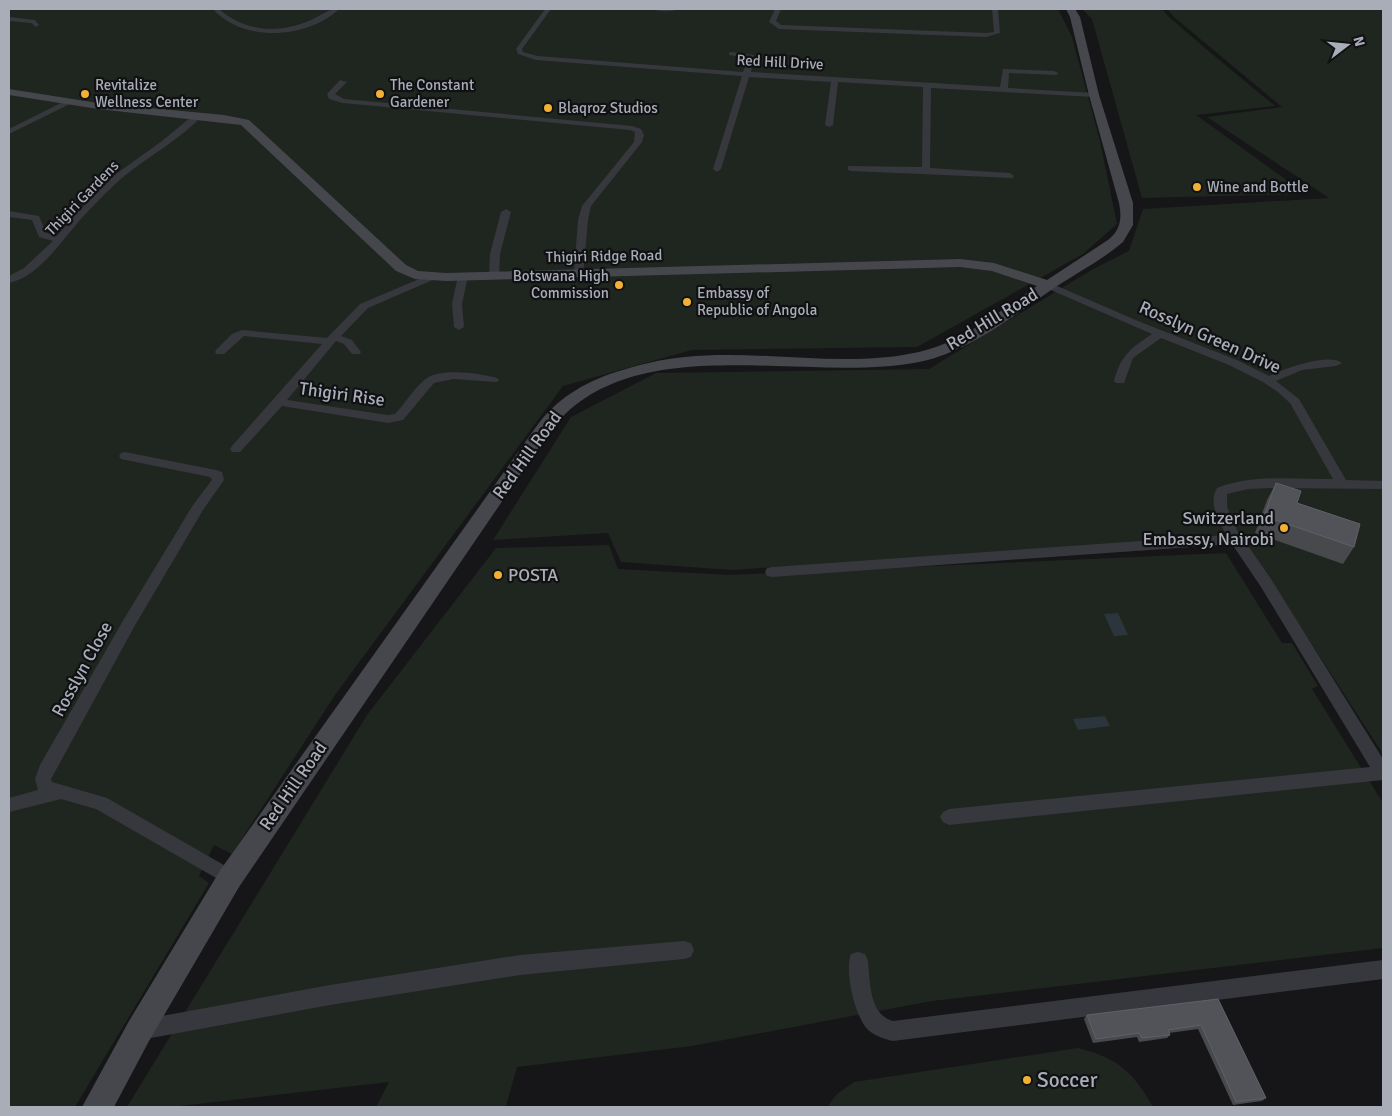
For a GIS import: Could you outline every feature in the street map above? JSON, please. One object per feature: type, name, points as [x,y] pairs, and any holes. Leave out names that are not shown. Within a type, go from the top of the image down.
[{"type":"main road","name":"Red Hill Road","points":[[97,1107],[139,1030],[230,878],[547,424],[562,407],[580,394],[619,376],[637,370],[681,362],[749,359],[845,364],[878,363],[919,357],[960,342],[1113,243],[1126,225],[1112,150],[1094,95],[1076,17],[1071,9]]},
{"type":"main road","name":"Thigiri Ridge Road","points":[[9,92],[70,102],[240,120],[250,126],[401,268],[410,273],[431,277],[970,263],[997,267],[1048,285]]},
{"type":"street","points":[[216,9],[226,20],[237,25],[264,30],[306,26],[336,9]]},
{"type":"street","name":"Red Hill Drive","points":[[548,9],[518,49],[520,53],[551,60],[1094,95]]},
{"type":"street","points":[[656,9],[675,9]]},
{"type":"street","points":[[778,9],[772,22],[779,27],[986,35],[997,33],[995,9]]},
{"type":"street","points":[[9,19],[33,21],[36,25]]},
{"type":"street","points":[[717,169],[752,56],[731,54]]},
{"type":"street","points":[[1004,89],[1006,71],[1054,73]]},
{"type":"street","points":[[829,124],[835,79]]},
{"type":"street","points":[[343,82],[331,94],[332,97],[343,101],[623,127],[638,131],[640,135],[638,142],[587,206],[583,220],[579,273]]},
{"type":"street","points":[[926,170],[927,85]]},
{"type":"street","points":[[9,132],[70,102]]},
{"type":"street","name":"Thigiri Gardens","points":[[9,280],[34,264],[59,240],[76,219],[118,176],[199,115]]},
{"type":"street","points":[[851,168],[926,170],[1010,176]]},
{"type":"street","points":[[494,275],[495,254],[506,212]]},
{"type":"street","points":[[9,214],[36,218],[42,235],[59,240]]},
{"type":"street","points":[[459,327],[458,304],[463,276]]},
{"type":"street","name":"Thigiri Rise","points":[[279,402],[364,306],[431,277]]},
{"type":"street","name":"Rosslyn Green Drive","points":[[1048,285],[1269,380],[1285,390],[1295,401],[1342,484]]},
{"type":"street","points":[[220,352],[236,336],[242,333],[348,342],[356,352]]},
{"type":"street","points":[[1120,381],[1123,363],[1127,356],[1160,334]]},
{"type":"street","points":[[1269,380],[1284,371],[1303,366],[1336,363]]},
{"type":"street","name":"Thigiri Rise","points":[[279,402],[382,419],[393,419],[403,414],[430,381],[436,378],[465,376],[494,380]]},
{"type":"street","points":[[236,449],[279,402]]},
{"type":"street","name":"Rosslyn Close","points":[[125,456],[212,472],[218,475],[218,480],[198,508],[129,623],[46,770],[43,779],[45,786],[101,803],[230,878]]},
{"type":"street","points":[[949,817],[1383,773],[1222,513],[1218,498],[1222,490],[1228,487],[1250,484],[1383,484]]},
{"type":"street","points":[[772,572],[1237,538]]},
{"type":"street","points":[[9,805],[61,792]]},
{"type":"street","points":[[139,1030],[330,995],[520,965],[684,950]]},
{"type":"street","points":[[858,961],[865,1006],[873,1022],[883,1030],[893,1031],[1383,970]]},
{"type":"shaded area","points":[[9,9],[1058,9],[1072,37],[1100,141],[1117,224],[1083,254],[917,347],[692,350],[563,386],[335,695],[232,854],[214,845],[199,876],[209,883],[75,1107],[9,1107]]},
{"type":"shaded area","points":[[1082,9],[1162,9],[1212,54],[1275,106],[1196,115],[1306,194],[1142,198],[1092,19]]},
{"type":"shaded area","points":[[1167,9],[1383,9],[1383,754],[1246,543],[1136,551],[837,563],[732,570],[621,562],[608,533],[493,540],[571,417],[656,373],[929,369],[1093,269],[1129,251],[1143,209],[1329,198],[1207,117],[1282,107],[1175,18]]},
{"type":"shaded area","points":[[609,545],[618,569],[729,575],[1226,553],[1282,643],[1292,643],[1318,686],[1312,689],[1383,803],[1383,948],[932,1001],[692,1046],[517,1067],[506,1106],[503,1107],[376,1107],[389,1082],[171,1107],[127,1107],[367,715],[496,548]]},
{"type":"shaded area","points":[[1118,613],[1128,635],[1114,636],[1104,614]]},
{"type":"shaded area","points":[[1105,716],[1110,726],[1078,730],[1073,719]]},
{"type":"shaded area","points":[[1078,1048],[1104,1057],[1123,1068],[1138,1084],[1153,1107],[827,1107],[837,1094],[854,1082]]},
{"type":"building","points":[[1276,483],[1301,491],[1297,503],[1360,524],[1354,547],[1264,516]]},
{"type":"building","points":[[1218,999],[1266,1098],[1236,1102],[1201,1025],[1168,1030],[1170,1035],[1142,1038],[1139,1033],[1096,1039],[1087,1015]]},
{"type":"place","name":"Revitalize Wellness Center","points":[[85,94]]},
{"type":"place","name":"The Constant Gardener","points":[[380,94]]},
{"type":"place","name":"Blaqroz Studios","points":[[548,108]]},
{"type":"place","name":"Wine and Bottle","points":[[1197,187]]},
{"type":"place","name":"Botswana High Commission","points":[[619,285]]},
{"type":"place","name":"Embassy of Republic of Angola","points":[[687,302]]},
{"type":"place","name":"Switzerland Embassy, Nairobi","points":[[1284,528]]},
{"type":"place","name":"POSTA","points":[[498,575]]},
{"type":"place","name":"Soccer","points":[[1027,1080]]}]
